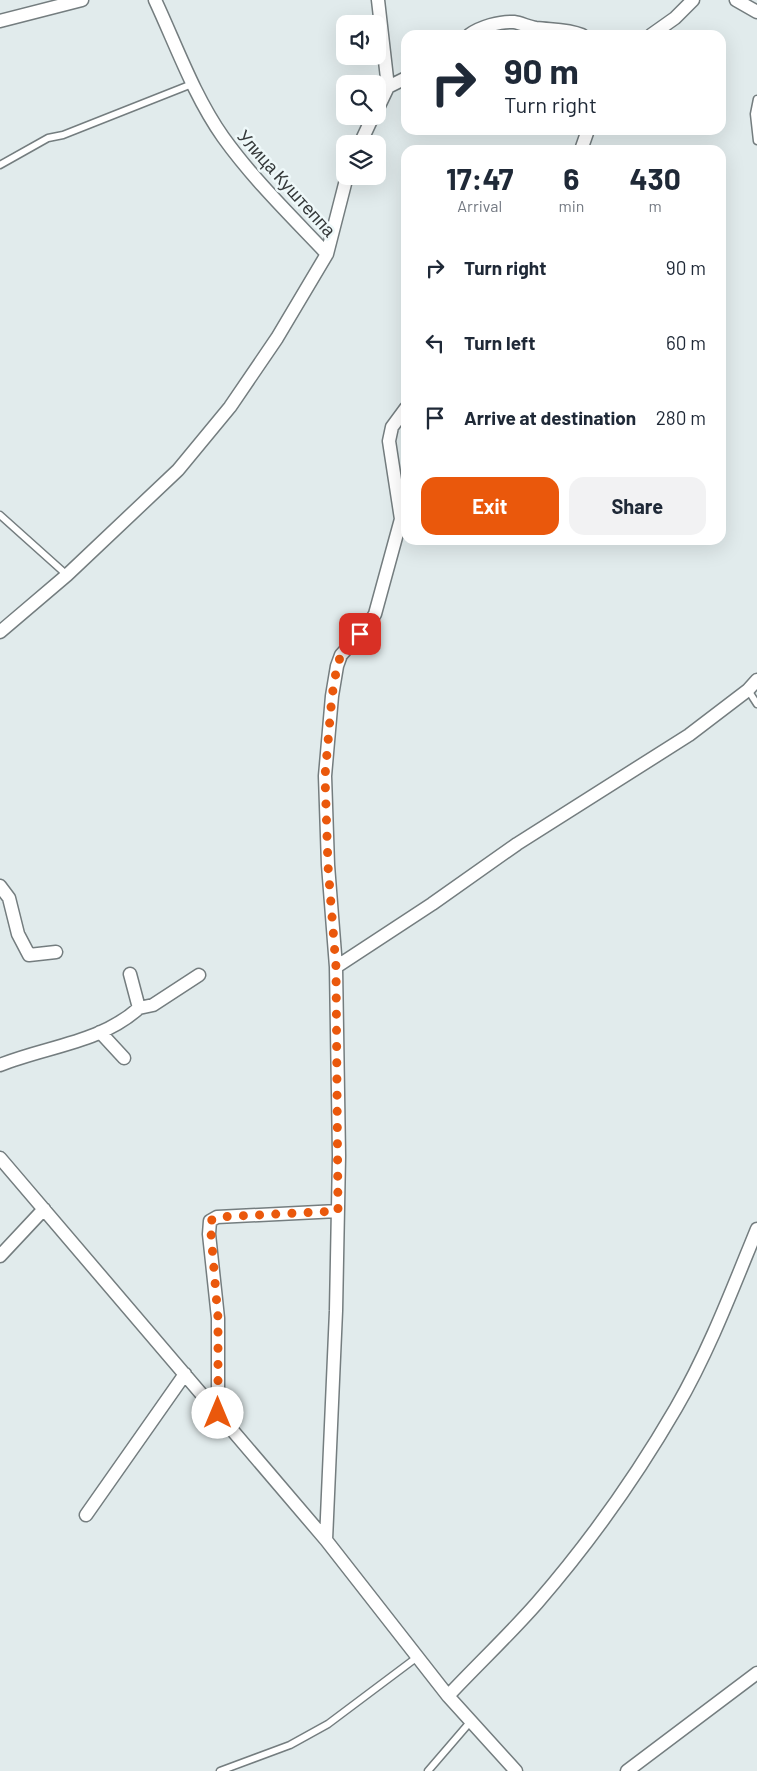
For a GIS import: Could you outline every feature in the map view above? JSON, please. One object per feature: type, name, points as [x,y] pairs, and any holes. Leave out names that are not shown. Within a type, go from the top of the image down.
[{"type":"street","points":[[0,21],[82,0]]},
{"type":"street","name":"Улица Куштеппа","points":[[155,0],[194,83],[222,136],[254,177],[327,254]]},
{"type":"street","points":[[378,0],[388,87],[386,91]]},
{"type":"street","points":[[658,30],[675,18],[693,0]]},
{"type":"street","points":[[736,0],[757,12]]},
{"type":"street","points":[[477,30],[496,24],[514,22],[536,28],[567,30]]},
{"type":"street","points":[[388,87],[401,80]]},
{"type":"street","points":[[0,632],[67,575],[178,470],[230,407],[276,338],[327,254],[345,185]]},
{"type":"street","points":[[326,1540],[338,1211],[336,967],[328,866],[325,776],[332,696],[337,666],[341,655],[368,625],[374,614],[401,519],[389,440],[392,426],[401,414]]},
{"type":"street","points":[[336,967],[432,904],[517,844],[689,735],[748,690],[757,680]]},
{"type":"street","points":[[0,886],[9,898],[18,934],[29,955],[56,952]]},
{"type":"street","points":[[130,974],[139,1008]]},
{"type":"street","points":[[0,1065],[83,1040],[125,1020],[139,1008],[153,1005],[199,975]]},
{"type":"street","points":[[100,1032],[124,1058]]},
{"type":"street","points":[[0,1158],[326,1540],[416,1658],[516,1771]]},
{"type":"street","points":[[0,1256],[44,1209]]},
{"type":"street","points":[[218,1413],[218,1318],[210,1221],[217,1217],[338,1211]]},
{"type":"street","points":[[448,1696],[536,1604],[579,1552],[637,1469],[676,1408],[710,1343],[757,1229]]},
{"type":"street","points":[[86,1515],[185,1374]]},
{"type":"street","points":[[627,1771],[757,1673]]},
{"type":"lane","points":[[0,165],[48,138],[63,136],[194,83]]},
{"type":"lane","points":[[757,98],[754,114],[757,141]]},
{"type":"lane","points":[[0,515],[67,575]]},
{"type":"lane","points":[[748,690],[757,704]]},
{"type":"lane","points":[[220,1771],[290,1745],[328,1724],[416,1658]]},
{"type":"lane","points":[[428,1771],[471,1721]]},
{"type":"route","points":[[218,1413],[218,1318],[210,1221],[217,1217],[338,1211],[336,967],[328,866],[325,776],[332,696],[337,666],[341,655],[360,634]]}]
